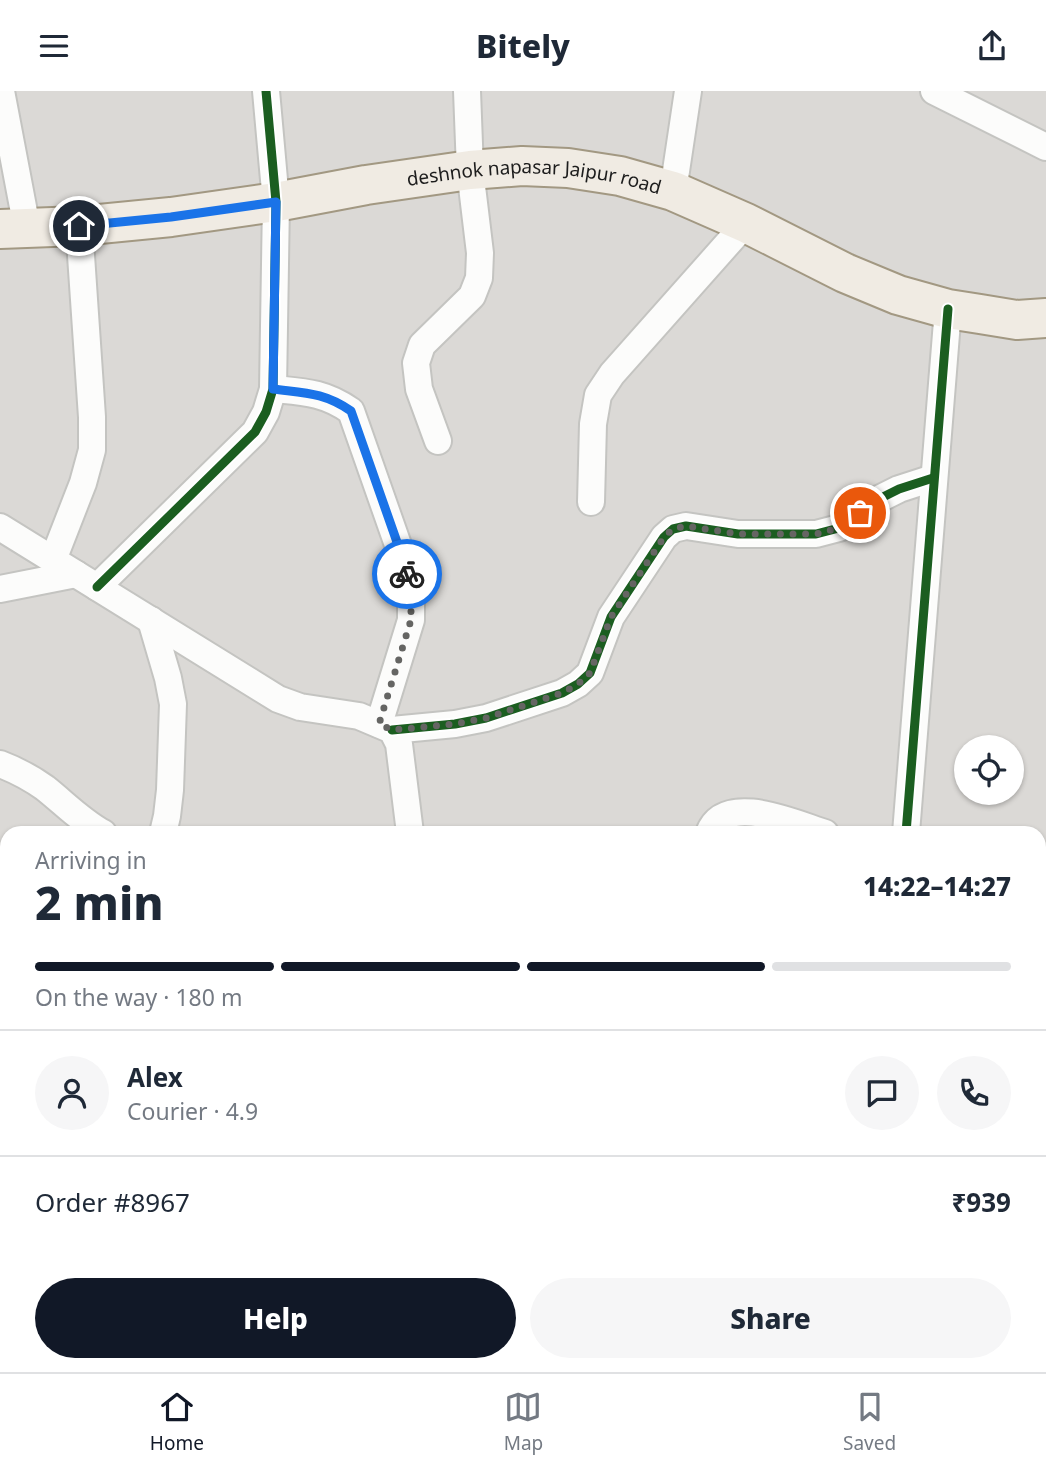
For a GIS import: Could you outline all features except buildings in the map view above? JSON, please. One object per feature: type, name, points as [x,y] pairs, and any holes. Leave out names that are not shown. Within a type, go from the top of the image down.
[{"type":"main road","name":"deshnok napasar Jaipur road","points":[[14,229],[171,217],[470,170],[522,166],[568,168],[620,176],[673,191],[746,223],[845,273],[898,295],[948,309],[1036,322]]},
{"type":"street","points":[[1,91],[14,229]]},
{"type":"street","points":[[0,589],[87,581],[255,432],[266,412],[273,389],[276,202],[266,91]]},
{"type":"street","points":[[438,441],[419,389],[416,363],[422,345],[472,296],[480,278],[480,253],[470,170],[467,91]]},
{"type":"street","points":[[673,191],[688,91]]},
{"type":"street","points":[[934,91],[1046,147]]},
{"type":"street","points":[[591,502],[593,424],[598,395],[612,374],[746,223]]},
{"type":"street","points":[[53,560],[83,484],[92,450],[79,226]]},
{"type":"street","points":[[907,826],[948,309]]},
{"type":"street","points":[[273,389],[316,394],[337,401],[351,411],[404,562],[411,593],[411,620],[386,727]]},
{"type":"street","points":[[0,527],[278,699],[300,707],[359,716],[386,727],[455,724],[486,718],[562,693],[578,684],[590,673],[611,617],[664,537],[673,529],[686,526],[738,534],[816,534],[839,528],[881,498],[933,478]]},
{"type":"street","points":[[151,620],[173,704],[170,790],[165,826]]},
{"type":"street","points":[[386,727],[399,744],[409,826]]},
{"type":"street","points":[[0,764],[19,771],[44,787],[90,826]]},
{"type":"street","points":[[712,826],[726,816],[743,811],[766,814],[803,826]]},
{"type":"shaded area","points":[[0,91],[1046,91],[1046,826],[0,826]]},
{"type":"cycle path","points":[[97,587],[255,432],[266,412],[273,389],[276,202],[266,91]]},
{"type":"cycle path","points":[[907,826],[948,309]]},
{"type":"cycle path","points":[[392,730],[486,718],[562,693],[578,684],[590,673],[611,617],[664,537],[673,529],[686,526],[738,534],[816,534],[839,528],[881,498],[899,489],[933,478]]},
{"type":"way so far","points":[[407,574],[411,593],[411,620],[379,724],[392,730],[486,718],[562,693],[578,684],[590,673],[611,617],[664,537],[673,529],[686,526],[738,534],[816,534],[839,528],[860,513]]},
{"type":"route","points":[[79,226],[171,217],[276,202],[273,389],[316,394],[337,401],[351,411],[407,574]]}]
